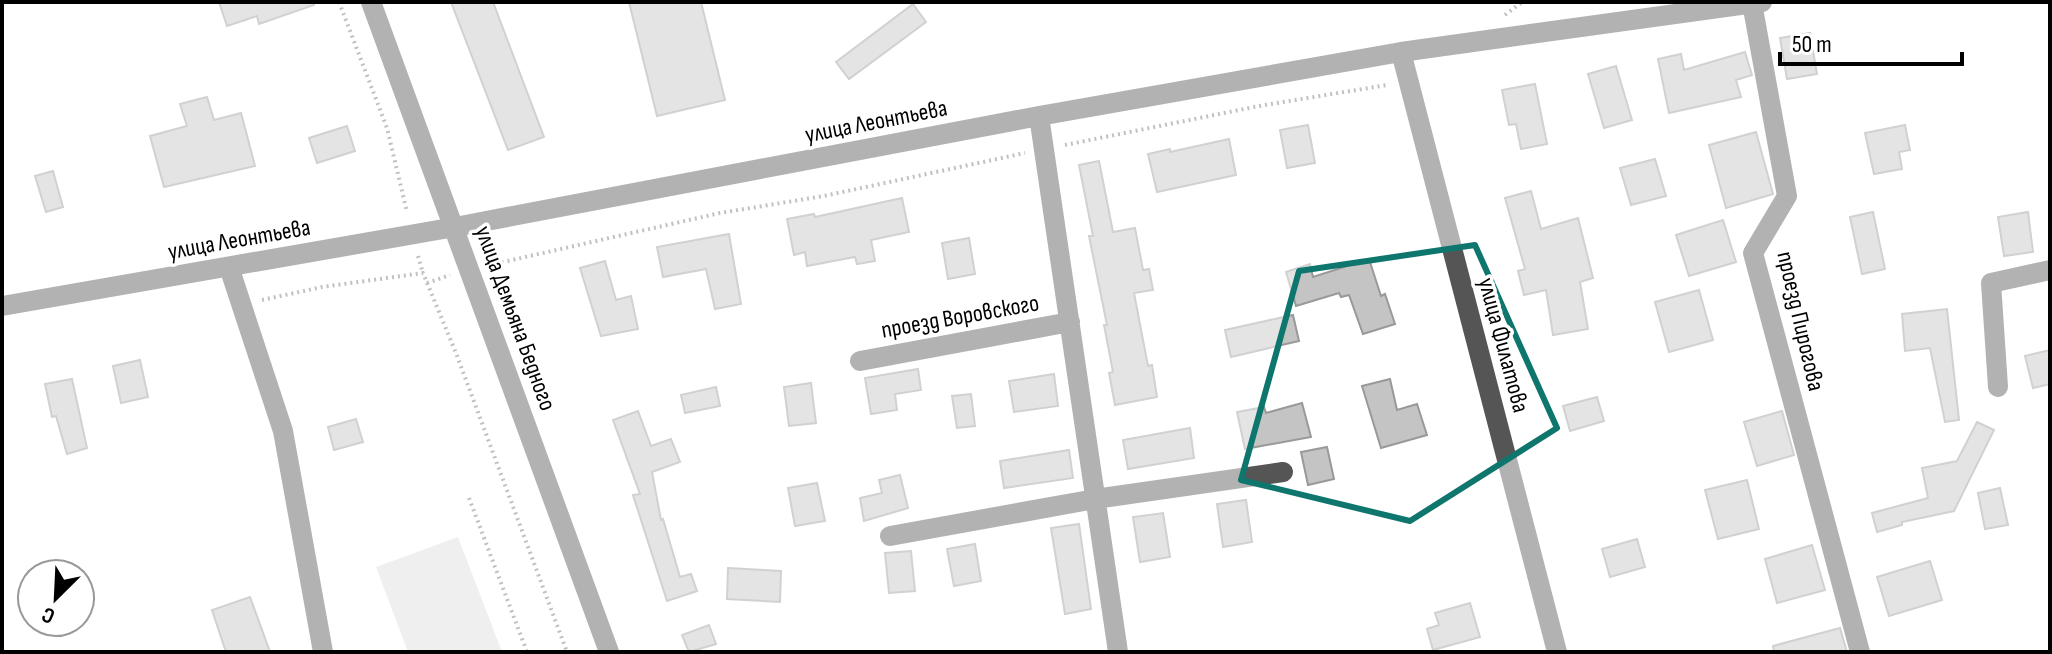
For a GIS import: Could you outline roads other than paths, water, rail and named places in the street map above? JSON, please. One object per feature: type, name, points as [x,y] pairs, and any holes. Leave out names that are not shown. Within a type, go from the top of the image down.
[{"type":"street","name":"улица Демьяна Бедного","points":[[371,2],[609,652]]},
{"type":"street","name":"улица Леонтьева","points":[[2,306],[412,235],[1039,116],[1401,52],[1757,3]]},
{"type":"street","name":"проезд Пирогова","points":[[1757,3],[1787,196],[1753,253],[1860,652]]},
{"type":"street","name":"улица Филатова","points":[[1401,52],[1557,652]]},
{"type":"street","name":"проезд Воровского","points":[[1039,116],[1118,652]]},
{"type":"street","points":[[229,267],[283,431],[323,652]]},
{"type":"street","points":[[1998,387],[1991,283],[2050,270]]},
{"type":"street","name":"проезд Воровского","points":[[860,361],[1070,322]]},
{"type":"street","points":[[890,536],[1095,499],[1283,472]]}]
